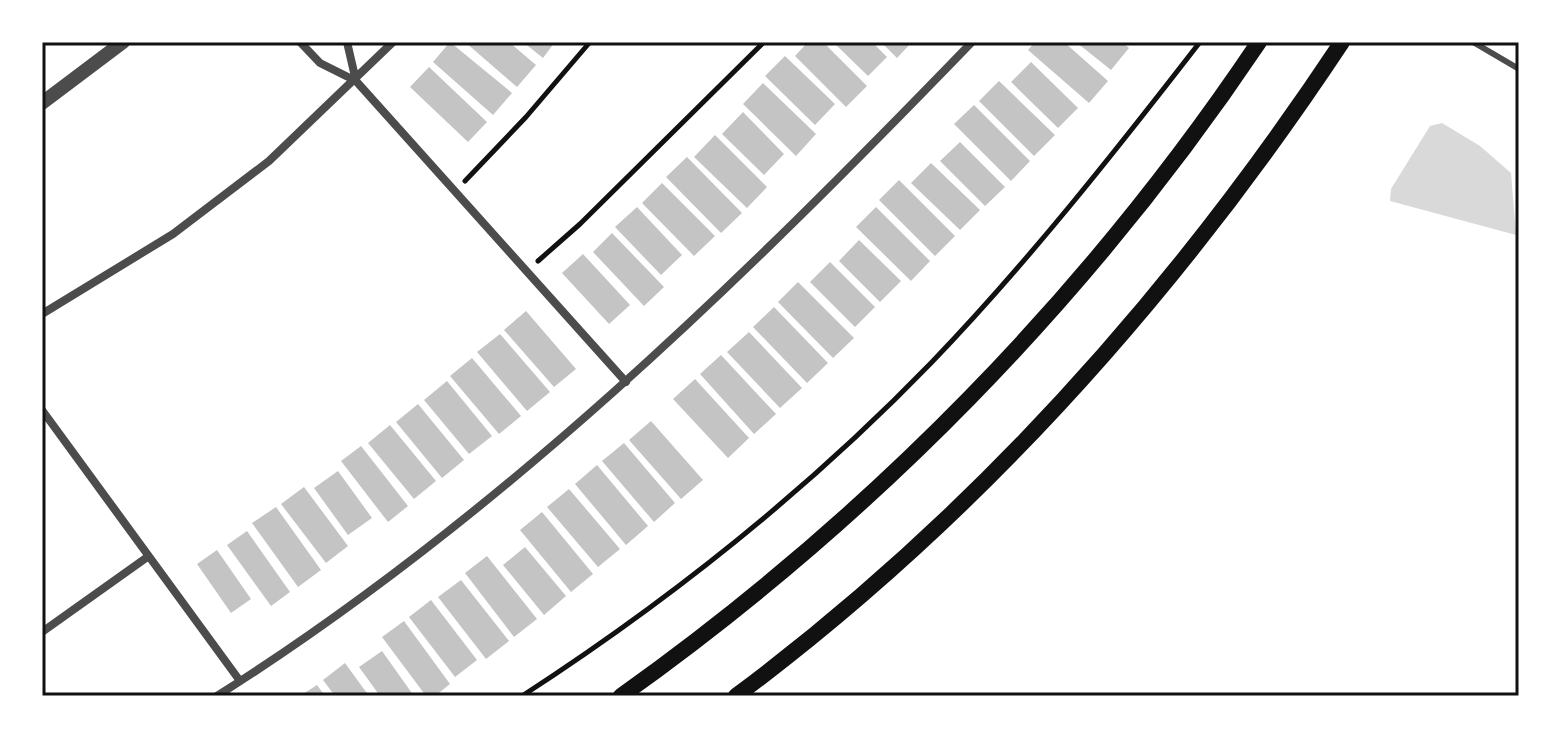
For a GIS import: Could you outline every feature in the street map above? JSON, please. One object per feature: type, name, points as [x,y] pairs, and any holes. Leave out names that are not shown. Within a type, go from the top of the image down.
[{"type":"main road","points":[[621,696],[824,538],[980,389],[1052,311],[1151,193],[1259,42]]},
{"type":"main road","points":[[736,696],[814,635],[923,540],[1071,392],[1204,236],[1342,42]]},
{"type":"street","points":[[42,103],[123,42]]},
{"type":"street","points":[[300,42],[320,63],[356,81],[626,382]]},
{"type":"street","points":[[347,42],[356,81]]},
{"type":"street","points":[[42,314],[173,234],[269,161],[356,81],[393,42]]},
{"type":"street","points":[[217,696],[333,620],[480,509],[626,382],[831,188],[972,42]]},
{"type":"street","points":[[42,410],[146,558],[240,681]]},
{"type":"street","points":[[42,632],[146,558]]},
{"type":"lane","points":[[1473,42],[1519,69]]},
{"type":"path","points":[[455,189],[526,117],[590,42]]},
{"type":"path","points":[[527,270],[590,214],[764,42]]},
{"type":"path","points":[[522,696],[652,608],[835,456],[928,365],[1017,269],[1200,42]]},
{"type":"shaded area","points":[[1442,123],[1480,146],[1511,173],[1516,235],[1390,201],[1391,189],[1430,126]]},
{"type":"building","points":[[450,42],[512,93],[493,115],[433,62]]},
{"type":"building","points":[[465,42],[509,42],[536,65],[517,87]]},
{"type":"building","points":[[523,42],[555,42],[543,58]]},
{"type":"building","points":[[808,42],[823,42],[867,86],[846,107],[795,56]]},
{"type":"building","points":[[833,42],[872,42],[887,57],[868,76]]},
{"type":"building","points":[[881,42],[912,42],[897,58]]},
{"type":"building","points":[[1035,42],[1064,42],[1108,81],[1089,103],[1028,50]]},
{"type":"building","points":[[1076,42],[1122,42],[1129,48],[1111,70]]},
{"type":"building","points":[[785,56],[835,104],[815,125],[765,76]]},
{"type":"building","points":[[1031,62],[1078,108],[1058,128],[1011,82]]},
{"type":"building","points":[[429,67],[487,122],[468,142],[410,87]]},
{"type":"building","points":[[999,81],[1055,135],[1034,156],[979,101]]},
{"type":"building","points":[[763,83],[816,134],[796,156],[743,104]]},
{"type":"building","points":[[974,105],[1030,161],[1011,181],[954,124]]},
{"type":"building","points":[[743,112],[784,154],[764,175],[722,134]]},
{"type":"building","points":[[715,135],[767,187],[747,208],[694,157]]},
{"type":"building","points":[[960,142],[1005,187],[985,206],[940,161]]},
{"type":"building","points":[[687,157],[742,213],[721,233],[666,177]]},
{"type":"building","points":[[931,163],[980,210],[960,230],[911,183]]},
{"type":"building","points":[[899,180],[955,236],[935,256],[879,200]]},
{"type":"building","points":[[662,183],[715,236],[694,256],[642,203]]},
{"type":"building","points":[[637,207],[682,255],[661,275],[615,227]]},
{"type":"building","points":[[876,207],[930,261],[911,281],[856,227]]},
{"type":"building","points":[[612,233],[664,287],[644,306],[593,252]]},
{"type":"building","points":[[859,240],[901,281],[880,302],[839,261]]},
{"type":"building","points":[[583,254],[630,305],[609,324],[562,273]]},
{"type":"building","points":[[830,262],[875,307],[855,327],[810,282]]},
{"type":"building","points":[[798,282],[854,338],[833,358],[778,302]]},
{"type":"building","points":[[774,307],[828,363],[807,383],[753,327]]},
{"type":"building","points":[[526,311],[576,369],[554,387],[504,330]]},
{"type":"building","points":[[749,332],[802,388],[780,408],[727,352]]},
{"type":"building","points":[[500,334],[550,392],[527,411],[477,352]]},
{"type":"building","points":[[721,355],[776,414],[754,434],[700,374]]},
{"type":"building","points":[[472,358],[521,416],[499,434],[450,376]]},
{"type":"building","points":[[695,379],[749,438],[728,458],[673,399]]},
{"type":"building","points":[[447,381],[492,436],[469,454],[424,400]]},
{"type":"building","points":[[418,404],[464,460],[442,478],[396,422]]},
{"type":"building","points":[[651,421],[703,480],[681,499],[629,440]]},
{"type":"building","points":[[390,425],[436,481],[414,499],[368,443]]},
{"type":"building","points":[[624,443],[675,503],[654,522],[602,461]]},
{"type":"building","points":[[361,446],[408,506],[388,522],[341,461]]},
{"type":"building","points":[[597,465],[648,526],[626,545],[575,484]]},
{"type":"building","points":[[338,471],[372,518],[348,535],[314,488]]},
{"type":"building","points":[[304,487],[348,546],[326,563],[281,504]]},
{"type":"building","points":[[569,489],[620,549],[598,567],[547,507]]},
{"type":"building","points":[[276,507],[321,570],[298,587],[252,523]]},
{"type":"building","points":[[542,512],[593,574],[571,592],[520,530]]},
{"type":"building","points":[[247,531],[290,592],[271,606],[227,545]]},
{"type":"building","points":[[525,547],[566,596],[544,615],[503,565]]},
{"type":"building","points":[[217,550],[251,599],[231,613],[197,564]]},
{"type":"building","points":[[487,556],[537,619],[514,637],[465,573]]},
{"type":"building","points":[[461,580],[509,641],[486,659],[438,597]]},
{"type":"building","points":[[431,600],[477,660],[455,677],[409,617]]},
{"type":"building","points":[[404,621],[450,684],[435,696],[426,696],[382,637]]},
{"type":"building","points":[[382,651],[414,696],[380,696],[359,667]]},
{"type":"building","points":[[345,663],[369,696],[335,696],[323,680]]},
{"type":"building","points":[[317,685],[325,696],[300,696]]}]
